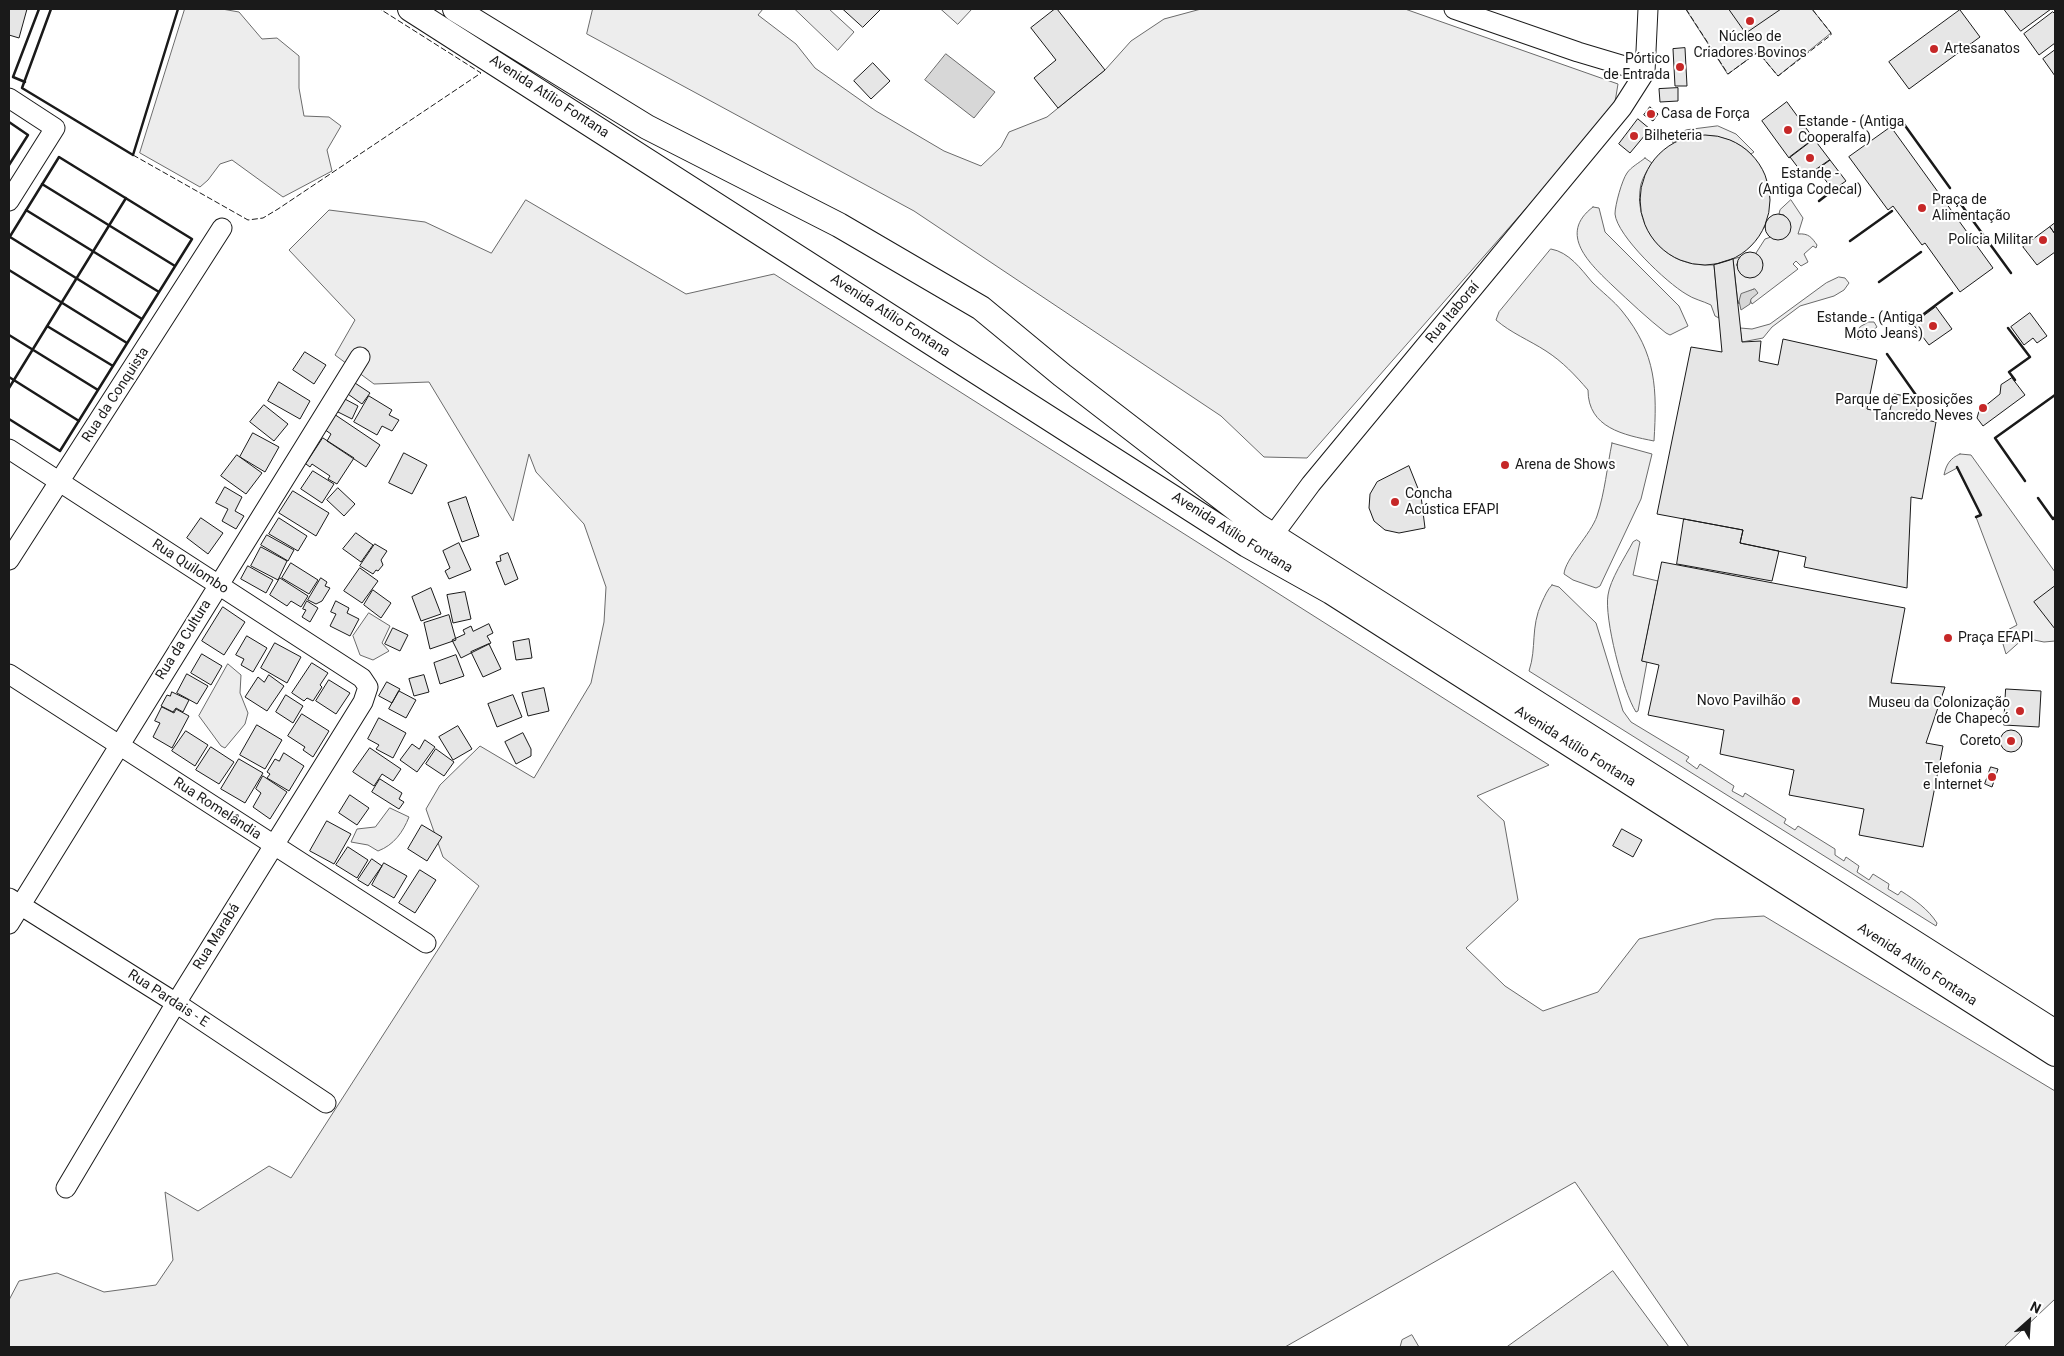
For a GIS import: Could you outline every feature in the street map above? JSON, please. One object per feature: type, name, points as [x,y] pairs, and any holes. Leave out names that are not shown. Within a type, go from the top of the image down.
[{"type":"main road","name":"Avenida Atílio Fontana","points":[[410,9],[1267,544],[2055,1032]]},
{"type":"main road","name":"Avenida Atílio Fontana","points":[[455,9],[647,127],[838,225],[981,308],[1062,375],[1258,526],[1267,544],[1331,592],[2055,1054]]},
{"type":"street","points":[[1454,9],[1578,52],[1645,72],[1648,9]]},
{"type":"street","name":"Rua Itaboraí","points":[[1267,544],[1311,484],[1622,108],[1645,72]]},
{"type":"street","points":[[9,98],[55,128],[9,201]]},
{"type":"street","name":"Rua da Conquista","points":[[9,560],[222,228]]},
{"type":"street","name":"Rua da Cultura","points":[[9,924],[14,901],[119,746],[360,357]]},
{"type":"street","name":"Rua Quilombo","points":[[9,449],[362,678],[368,687]]},
{"type":"street","name":"Rua Romelândia","points":[[9,674],[426,943]]},
{"type":"street","name":"Rua Marabá","points":[[66,1188],[176,1003],[363,702],[368,687]]},
{"type":"street","name":"Rua Pardais - E","points":[[14,901],[176,1003],[326,1103]]},
{"type":"shaded area","points":[[185,9],[222,9],[239,12],[262,39],[277,38],[299,56],[299,88],[304,116],[329,117],[341,126],[327,150],[332,171],[283,197],[232,160],[220,164],[200,187],[140,153]]},
{"type":"shaded area","points":[[593,9],[763,9],[758,15],[796,44],[815,68],[876,111],[944,151],[981,166],[1001,147],[1009,132],[1047,117],[1105,70],[1131,41],[1164,19],[1201,9],[1405,9],[1618,84],[1614,108],[1307,458],[1264,457],[1221,416],[914,211],[587,34]]},
{"type":"shaded area","points":[[795,9],[829,9],[854,32],[838,50]]},
{"type":"shaded area","points":[[941,9],[972,9],[958,24]]},
{"type":"shaded area","points":[[1686,9],[1812,9],[1831,33],[1778,76],[1758,52],[1728,74]]},
{"type":"shaded area","points":[[946,54],[995,92],[974,118],[925,80]]},
{"type":"shaded area","points":[[1718,126],[1736,134],[1754,152],[1751,154],[1733,142],[1714,136],[1693,136],[1673,143],[1671,138],[1686,130]]},
{"type":"shaded area","points":[[1645,158],[1652,163],[1641,184],[1641,211],[1645,224],[1651,236],[1670,254],[1682,261],[1714,265],[1719,318],[1715,316],[1711,305],[1686,294],[1656,270],[1633,246],[1618,223],[1615,210],[1625,176]]},
{"type":"shaded area","points":[[526,200],[686,294],[774,274],[1549,765],[1477,796],[1504,821],[1518,900],[1466,948],[1505,986],[1543,1011],[1598,992],[1639,939],[1715,919],[1764,916],[2055,1091],[2055,1299],[2004,1347],[1689,1347],[1575,1182],[1285,1347],[9,1347],[9,1300],[19,1281],[57,1273],[104,1292],[156,1285],[173,1260],[165,1192],[198,1211],[269,1166],[291,1178],[479,886],[443,857],[426,809],[440,785],[480,746],[534,778],[591,683],[604,622],[606,587],[584,524],[536,472],[529,454],[513,521],[429,382],[374,384],[335,355],[355,320],[289,250],[329,210],[425,222],[491,253]]},
{"type":"shaded area","points":[[1791,200],[1803,218],[1798,234],[1805,234],[1810,237],[1817,245],[1816,248],[1813,246],[1804,254],[1808,262],[1801,266],[1796,261],[1793,264],[1798,269],[1752,304],[1750,300],[1754,289],[1742,296],[1738,304],[1733,259],[1740,257],[1737,264],[1743,275],[1751,277],[1758,274],[1763,263],[1756,253],[1765,239],[1771,237],[1783,238],[1789,233],[1789,221],[1784,215],[1779,214],[1780,210]]},
{"type":"shaded area","points":[[1593,207],[1599,208],[1605,232],[1679,306],[1688,326],[1670,335],[1666,333],[1613,286],[1587,258],[1577,238],[1578,228],[1583,217]]},
{"type":"shaded area","points":[[1551,249],[1569,257],[1622,311],[1634,327],[1642,342],[1652,373],[1655,405],[1654,441],[1631,436],[1610,428],[1594,413],[1588,390],[1568,369],[1546,351],[1514,333],[1496,320],[1499,312]]},
{"type":"shaded area","points":[[1839,277],[1845,278],[1849,283],[1844,290],[1834,296],[1800,306],[1772,327],[1763,338],[1742,342],[1740,328],[1752,329],[1770,324],[1826,283]]},
{"type":"shaded area","points":[[1755,289],[1758,293],[1751,299],[1750,304],[1741,310],[1739,301],[1741,294]]},
{"type":"shaded area","points":[[1869,322],[1874,322],[1877,327],[1862,339],[1857,339],[1855,336],[1860,327]]},
{"type":"shaded area","points":[[1612,443],[1652,454],[1641,499],[1600,586],[1596,588],[1573,580],[1564,574],[1565,568],[1597,516]]},
{"type":"shaded area","points":[[1960,454],[1971,455],[2055,572],[2055,641],[2044,642],[2024,638],[2006,654],[2000,634],[2017,625],[1976,517],[1981,515],[1957,468],[1944,475],[1949,462]]},
{"type":"shaded area","points":[[1637,540],[1640,542],[1633,575],[1658,581],[1642,661],[1647,662],[1638,711],[1636,712],[1620,672],[1609,620],[1608,595],[1615,576],[1633,542]]},
{"type":"shaded area","points":[[1552,585],[1559,587],[1596,623],[1623,711],[1631,722],[1689,757],[1686,761],[1697,769],[1700,764],[1734,786],[1732,791],[1743,797],[1745,793],[1786,819],[1784,823],[1795,830],[1798,826],[1835,849],[1835,855],[1844,861],[1846,857],[1859,866],[1857,872],[1869,880],[1873,874],[1889,884],[1888,889],[1898,895],[1901,891],[1906,894],[1930,913],[1937,923],[1936,926],[1529,671],[1538,611]]},
{"type":"shaded area","points":[[369,613],[390,626],[382,643],[389,651],[373,660],[360,655],[353,636]]},
{"type":"shaded area","points":[[228,664],[241,675],[240,693],[248,713],[245,724],[225,748],[221,746],[199,716]]},
{"type":"shaded area","points":[[390,808],[409,817],[401,833],[393,842],[378,851],[368,845],[351,842],[357,829],[375,827]]},
{"type":"shaded area","points":[[1613,1271],[1669,1347],[1507,1347]]},
{"type":"shaded area","points":[[1412,1335],[1419,1347],[1400,1347],[1402,1340]]},
{"type":"building","points":[[9,9],[27,9],[19,38],[9,35]]},
{"type":"building","points":[[843,9],[881,9],[863,27]]},
{"type":"building","points":[[1057,9],[1105,70],[1058,108],[1034,78],[1056,60],[1031,28]]},
{"type":"building","name":"Núcleo de Criadores Bovinos","points":[[1729,9],[1781,9],[1746,33]]},
{"type":"building","points":[[2004,9],[2051,9],[2021,31]]},
{"type":"building","name":"Artesanatos","points":[[1960,10],[1980,37],[1909,89],[1889,62]]},
{"type":"building","points":[[2053,12],[2055,14],[2055,43],[2039,55],[2024,34]]},
{"type":"building","name":"Pórtico de Entrada","points":[[1685,48],[1687,86],[1675,86],[1673,49]]},
{"type":"building","points":[[2055,50],[2055,76],[2043,59]]},
{"type":"building","points":[[873,63],[890,81],[871,99],[854,81]]},
{"type":"building","name":"Bilheteria","points":[[1678,88],[1678,101],[1660,102],[1659,89]]},
{"type":"building","name":"Estande - (Antiga Cooperalfa)","points":[[1787,102],[1814,139],[1789,158],[1762,121]]},
{"type":"building","name":"Casa de Força","points":[[1650,107],[1658,114],[1653,121],[1644,115]]},
{"type":"building","name":"Bilheteria","points":[[1638,119],[1650,129],[1630,153],[1619,144]]},
{"type":"building","name":"Praça de Alimentação","points":[[1891,127],[1993,268],[1960,292],[1925,243],[1922,245],[1893,206],[1888,210],[1849,157]]},
{"type":"building","points":[[1705,135],[1730,140],[1751,154],[1765,175],[1770,200],[1765,225],[1751,246],[1730,260],[1705,265],[1680,260],[1659,246],[1645,225],[1640,200],[1645,175],[1659,154],[1680,140]]},
{"type":"building","name":"Estande - (Antiga Codecal)","points":[[1814,139],[1830,160],[1806,178],[1790,157]]},
{"type":"building","points":[[1830,160],[1846,181],[1833,190],[1817,169]]},
{"type":"building","points":[[1778,214],[1787,218],[1791,227],[1787,236],[1778,240],[1769,236],[1765,227],[1769,218]]},
{"type":"building","points":[[2055,223],[2055,234],[2050,227]]},
{"type":"building","name":"Polícia Militar","points":[[2050,227],[2055,234],[2055,252],[2037,265],[2023,247]]},
{"type":"building","points":[[1750,252],[1759,256],[1763,265],[1759,274],[1750,278],[1741,274],[1737,265],[1741,256]]},
{"type":"building","points":[[1733,259],[1742,342],[1761,341],[1759,361],[1778,365],[1783,339],[1877,360],[1867,409],[1889,414],[1894,394],[1918,398],[1916,418],[1936,422],[1922,499],[1911,497],[1907,588],[1804,567],[1806,557],[1740,543],[1743,530],[1657,514],[1691,347],[1722,352],[1714,265]]},
{"type":"building","name":"Estande - (Antiga Moto Jeans)","points":[[1936,307],[1952,329],[1929,345],[1913,324]]},
{"type":"building","points":[[2030,313],[2047,336],[2037,343],[2033,338],[2024,345],[2011,327]]},
{"type":"building","points":[[305,352],[326,365],[314,384],[293,370]]},
{"type":"building","points":[[2012,378],[2025,395],[1983,426],[1977,418],[1979,411],[2000,394],[2001,385]]},
{"type":"building","points":[[352,381],[370,393],[362,404],[345,392]]},
{"type":"building","points":[[279,382],[310,401],[300,419],[268,401]]},
{"type":"building","points":[[369,396],[392,410],[389,415],[399,420],[392,431],[382,426],[377,435],[354,422]]},
{"type":"building","points":[[343,398],[358,406],[352,419],[336,411]]},
{"type":"building","points":[[264,405],[288,424],[274,441],[250,422]]},
{"type":"building","points":[[331,412],[380,445],[366,467],[327,441],[331,434],[321,427]]},
{"type":"building","points":[[253,433],[279,447],[265,472],[240,457]]},
{"type":"building","points":[[323,438],[354,458],[337,484],[328,479],[330,476],[312,464],[310,467],[306,464]]},
{"type":"building","points":[[404,453],[427,465],[412,494],[389,483]]},
{"type":"building","points":[[237,455],[262,473],[246,494],[221,476]]},
{"type":"building","name":"Concha Acústica EFAPI","points":[[1409,466],[1421,496],[1425,528],[1399,533],[1385,530],[1374,521],[1369,508],[1370,494],[1377,482]]},
{"type":"building","points":[[313,471],[334,484],[322,503],[301,489]]},
{"type":"building","points":[[225,487],[242,497],[235,511],[244,516],[236,529],[222,521],[228,509],[216,503]]},
{"type":"building","points":[[338,488],[355,504],[344,516],[327,500]]},
{"type":"building","points":[[293,491],[329,513],[316,536],[279,513]]},
{"type":"building","points":[[466,497],[479,536],[462,542],[448,503]]},
{"type":"building","points":[[201,518],[223,533],[208,554],[187,538]]},
{"type":"building","points":[[279,518],[307,536],[298,551],[269,534]]},
{"type":"building","points":[[1684,519],[1743,530],[1740,543],[1779,551],[1772,581],[1677,564]]},
{"type":"building","points":[[356,533],[373,545],[361,562],[343,549]]},
{"type":"building","points":[[267,535],[294,550],[288,561],[261,545]]},
{"type":"building","points":[[459,543],[471,570],[449,579],[445,571],[450,568],[443,551]]},
{"type":"building","points":[[375,544],[387,551],[381,560],[383,565],[373,574],[360,566]]},
{"type":"building","points":[[261,547],[287,561],[278,580],[251,566]]},
{"type":"building","points":[[508,553],[518,579],[505,585],[496,562],[501,561],[500,556]]},
{"type":"building","name":"Novo Pavilhão","points":[[1662,562],[1905,608],[1891,683],[1945,687],[1926,743],[1943,746],[1923,847],[1859,835],[1864,809],[1789,795],[1794,770],[1720,754],[1724,730],[1648,715],[1659,665],[1642,661]]},
{"type":"building","points":[[291,563],[318,580],[309,594],[282,578]]},
{"type":"building","points":[[248,566],[273,580],[266,593],[241,579]]},
{"type":"building","points":[[360,568],[378,581],[362,603],[344,591]]},
{"type":"building","points":[[280,578],[308,596],[301,607],[291,601],[287,606],[270,595]]},
{"type":"building","points":[[321,578],[327,582],[325,586],[330,588],[322,601],[316,604],[308,600]]},
{"type":"building","points":[[2055,586],[2055,629],[2034,602]]},
{"type":"building","points":[[431,588],[441,614],[421,621],[412,597]]},
{"type":"building","points":[[373,590],[391,603],[381,618],[364,605]]},
{"type":"building","points":[[465,592],[471,619],[453,623],[447,595]]},
{"type":"building","points":[[307,601],[318,608],[310,622],[302,617],[306,610],[303,609]]},
{"type":"building","points":[[336,601],[349,608],[347,613],[359,619],[350,636],[330,626],[336,614],[331,612]]},
{"type":"building","points":[[223,607],[245,622],[224,655],[202,641]]},
{"type":"building","points":[[449,615],[456,640],[430,649],[424,623]]},
{"type":"building","points":[[489,624],[493,633],[487,636],[491,643],[461,658],[452,640],[465,634],[463,630],[471,626],[473,631]]},
{"type":"building","points":[[393,628],[408,635],[400,651],[385,644]]},
{"type":"building","points":[[247,636],[267,648],[253,672],[241,665],[244,659],[236,655]]},
{"type":"building","points":[[529,639],[532,658],[516,660],[513,642]]},
{"type":"building","points":[[275,643],[301,657],[287,683],[261,668]]},
{"type":"building","points":[[489,644],[501,669],[483,677],[471,652]]},
{"type":"building","points":[[202,654],[222,666],[211,685],[191,673]]},
{"type":"building","points":[[456,655],[464,676],[440,684],[434,663]]},
{"type":"building","points":[[312,663],[328,673],[313,701],[307,698],[304,701],[292,693]]},
{"type":"building","points":[[187,674],[208,686],[197,704],[177,693]]},
{"type":"building","points":[[269,675],[284,686],[267,711],[245,697],[258,677],[264,682]]},
{"type":"building","points":[[424,675],[429,692],[414,696],[409,679]]},
{"type":"building","points":[[329,680],[350,693],[336,714],[316,701]]},
{"type":"building","points":[[387,682],[400,689],[392,703],[379,696]]},
{"type":"building","points":[[544,688],[549,711],[528,716],[522,693]]},
{"type":"building","points":[[2006,689],[2041,691],[2039,727],[2004,725]]},
{"type":"building","points":[[399,691],[416,700],[406,718],[389,709]]},
{"type":"building","points":[[172,692],[189,700],[183,712],[176,708],[173,712],[161,706],[167,695],[170,696]]},
{"type":"building","points":[[286,695],[303,706],[293,723],[276,712]]},
{"type":"building","points":[[513,695],[522,717],[497,727],[488,704]]},
{"type":"building","points":[[162,707],[174,713],[176,709],[189,716],[172,748],[153,737],[160,723],[155,721]]},
{"type":"building","points":[[302,714],[329,731],[313,757],[303,750],[305,747],[288,736]]},
{"type":"building","points":[[379,718],[406,733],[393,758],[376,749],[379,745],[368,739]]},
{"type":"building","points":[[257,725],[282,740],[265,769],[240,755]]},
{"type":"building","points":[[458,726],[472,749],[453,760],[439,737]]},
{"type":"building","name":"Coreto","points":[[2011,730],[2019,733],[2022,741],[2019,749],[2011,752],[2003,749],[2000,741],[2003,733]]},
{"type":"building","points":[[186,731],[208,745],[195,766],[172,751]]},
{"type":"building","points":[[523,733],[531,749],[531,756],[516,764],[505,742]]},
{"type":"building","points":[[425,740],[435,747],[417,772],[400,760],[412,744],[419,749]]},
{"type":"building","points":[[211,747],[234,762],[219,784],[196,770]]},
{"type":"building","points":[[370,748],[401,769],[393,781],[382,774],[374,786],[353,772]]},
{"type":"building","points":[[436,749],[454,762],[444,776],[426,764]]},
{"type":"building","points":[[284,753],[304,766],[289,791],[267,778],[270,774],[267,772],[275,759],[279,761]]},
{"type":"building","points":[[239,759],[263,773],[245,803],[221,789]]},
{"type":"building","name":"Telefonia e Internet","points":[[1991,767],[1998,769],[1992,787],[1985,784]]},
{"type":"building","points":[[263,776],[287,792],[270,819],[253,807],[261,793],[256,789]]},
{"type":"building","points":[[380,779],[402,793],[399,799],[404,802],[399,809],[372,792]]},
{"type":"building","points":[[350,795],[369,808],[357,825],[339,813]]},
{"type":"building","points":[[327,821],[351,834],[334,864],[310,851]]},
{"type":"building","points":[[422,825],[442,837],[427,861],[408,849]]},
{"type":"building","points":[[1622,829],[1642,840],[1633,857],[1613,846]]},
{"type":"building","points":[[348,847],[368,860],[357,878],[336,865]]},
{"type":"building","points":[[372,859],[382,866],[368,886],[358,880]]},
{"type":"building","points":[[384,863],[407,876],[394,898],[372,885]]},
{"type":"building","points":[[420,870],[436,880],[415,913],[399,903]]},
{"type":"fence","points":[[133,155],[248,220],[263,218],[481,73],[380,9]]},
{"type":"fence","points":[[1686,9],[1728,74],[1758,52],[1778,76],[1831,35],[1812,9]]},
{"type":"wall","points":[[25,82],[13,77],[39,9]]},
{"type":"wall","points":[[51,9],[22,88],[133,155],[178,9]]},
{"type":"wall","points":[[1901,120],[1950,188]]},
{"type":"wall","points":[[9,122],[28,135],[9,165]]},
{"type":"wall","points":[[9,238],[59,157],[192,239],[60,451],[9,419]]},
{"type":"wall","points":[[42,184],[175,266]]},
{"type":"wall","points":[[1819,201],[1833,190]]},
{"type":"wall","points":[[9,388],[126,198]]},
{"type":"wall","points":[[1960,203],[2011,273]]},
{"type":"wall","points":[[26,210],[159,292]]},
{"type":"wall","points":[[1850,241],[1892,211]]},
{"type":"wall","points":[[10,237],[142,319]]},
{"type":"wall","points":[[1879,282],[1921,252]]},
{"type":"wall","points":[[9,270],[127,343]]},
{"type":"wall","points":[[1909,325],[1952,293]]},
{"type":"wall","points":[[47,326],[113,366]]},
{"type":"wall","points":[[2008,328],[2030,357],[2009,372],[2015,380]]},
{"type":"wall","points":[[9,335],[98,390]]},
{"type":"wall","points":[[1887,354],[1918,398]]},
{"type":"wall","points":[[9,377],[79,421]]},
{"type":"wall","points":[[2025,481],[1995,438],[2055,395]]},
{"type":"wall","points":[[1957,467],[1981,515],[1976,517]]},
{"type":"wall","points":[[2038,498],[2053,519],[2055,517]]},
{"type":"place","name":"Núcleo de Criadores Bovinos","points":[[1750,21]]},
{"type":"place","name":"Artesanatos","points":[[1934,49]]},
{"type":"place","name":"Pórtico de Entrada","points":[[1680,67]]},
{"type":"place","name":"Casa de Força","points":[[1651,114]]},
{"type":"place","name":"Estande - (Antiga Cooperalfa)","points":[[1788,130]]},
{"type":"place","name":"Bilheteria","points":[[1634,136]]},
{"type":"place","name":"Estande - (Antiga Codecal)","points":[[1810,158]]},
{"type":"place","name":"Praça de Alimentação","points":[[1922,208]]},
{"type":"place","name":"Polícia Militar","points":[[2043,240]]},
{"type":"place","name":"Estande - (Antiga Moto Jeans)","points":[[1933,326]]},
{"type":"place","name":"Parque de Exposições Tancredo Neves","points":[[1983,408]]},
{"type":"place","name":"Arena de Shows","points":[[1505,465]]},
{"type":"place","name":"Concha Acústica EFAPI","points":[[1395,502]]},
{"type":"place","name":"Praça EFAPI","points":[[1948,638]]},
{"type":"place","name":"Novo Pavilhão","points":[[1796,701]]},
{"type":"place","name":"Museu da Colonização de Chapecó","points":[[2020,711]]},
{"type":"place","name":"Coreto","points":[[2011,741]]},
{"type":"place","name":"Telefonia e Internet","points":[[1992,777]]}]
